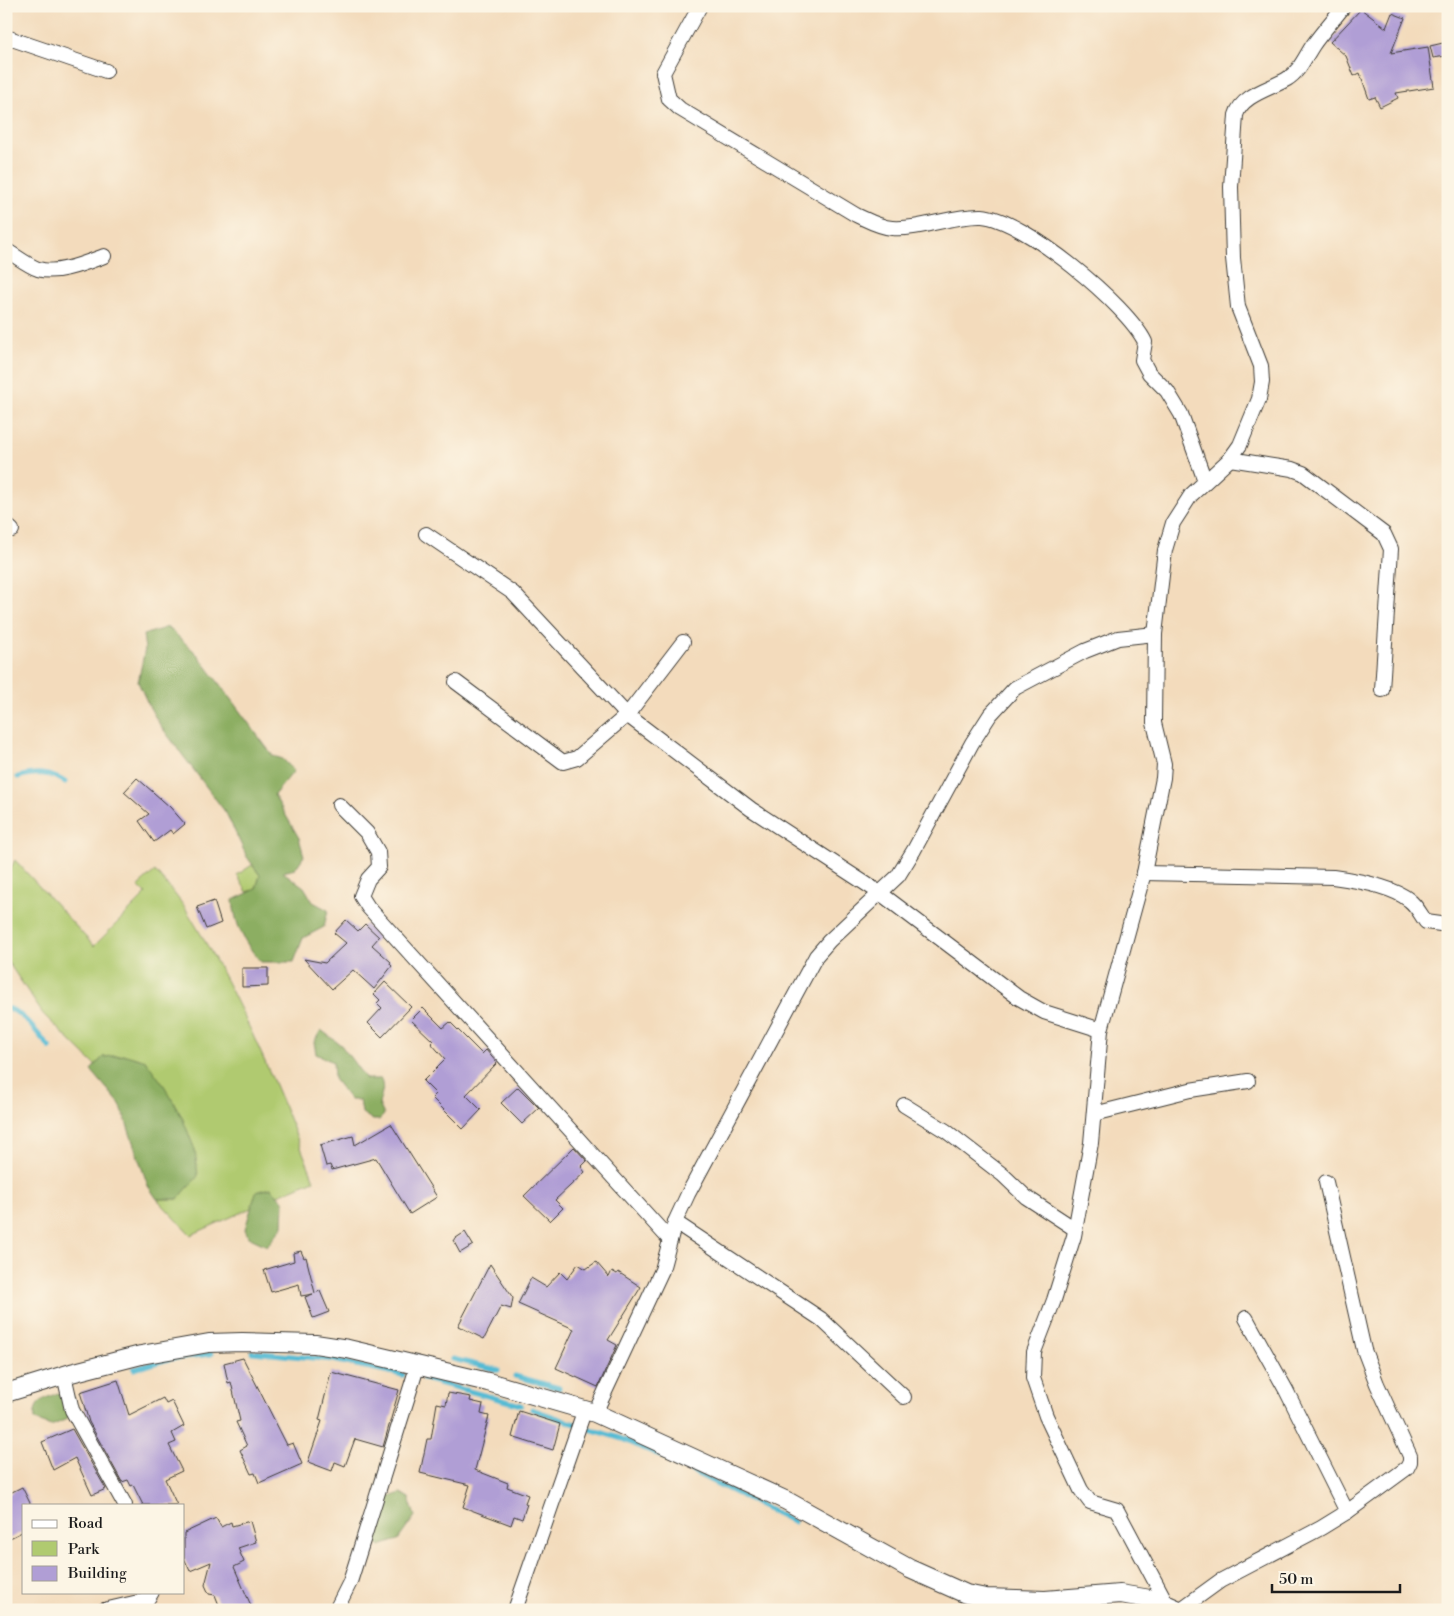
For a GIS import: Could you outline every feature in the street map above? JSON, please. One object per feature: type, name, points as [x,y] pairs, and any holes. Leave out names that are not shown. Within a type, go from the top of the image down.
[{"type":"street","points":[[700,6],[662,73],[669,99],[688,114],[856,216],[872,223],[889,228],[907,228],[942,220],[983,216],[1001,221],[1054,250],[1140,332],[1145,342],[1142,360],[1145,368],[1167,392],[1181,414],[1205,481]]},
{"type":"street","points":[[1175,1608],[1116,1510],[1090,1502],[1081,1490],[1046,1416],[1033,1378],[1034,1352],[1054,1300],[1075,1229],[1092,1143],[1101,1030],[1144,873],[1163,778],[1164,764],[1154,723],[1155,634],[1165,550],[1173,523],[1191,495],[1230,459],[1240,445],[1259,399],[1262,382],[1261,366],[1238,307],[1236,288],[1231,187],[1238,106],[1289,78],[1301,66],[1312,46],[1344,6]]},
{"type":"street","points":[[6,37],[106,71]]},
{"type":"street","points":[[6,250],[36,268],[48,271],[83,264],[104,256]]},
{"type":"street","points":[[1230,459],[1292,469],[1303,473],[1384,534],[1391,549],[1382,690]]},
{"type":"street","points":[[426,534],[513,593],[627,715],[751,809],[880,893],[1019,998],[1044,1012],[1101,1030]]},
{"type":"street","points":[[515,1610],[590,1411],[662,1270],[675,1222],[699,1171],[816,956],[829,941],[898,876],[972,743],[990,715],[1015,688],[1085,650],[1118,638],[1155,634]]},
{"type":"street","points":[[456,682],[564,762],[577,758],[627,715],[683,642]]},
{"type":"street","points":[[339,805],[367,833],[378,852],[379,867],[368,878],[361,896],[368,907],[670,1240]]},
{"type":"street","points":[[1144,873],[1354,880],[1398,892],[1417,907],[1426,922],[1448,924]]},
{"type":"street","points":[[1094,1114],[1190,1090],[1248,1081]]},
{"type":"street","points":[[904,1106],[946,1131],[988,1162],[1026,1197],[1075,1229]]},
{"type":"street","points":[[1175,1608],[1321,1528],[1407,1468],[1410,1462],[1410,1456],[1377,1384],[1364,1350],[1326,1182]]},
{"type":"street","points":[[675,1222],[820,1319],[904,1397]]},
{"type":"street","points":[[1246,1318],[1286,1390],[1346,1512]]},
{"type":"street","points":[[6,1393],[64,1375],[141,1355],[209,1343],[315,1344],[418,1364],[590,1411],[787,1501],[910,1569],[966,1594],[986,1598],[1045,1600],[1120,1594],[1156,1600],[1175,1608]]},
{"type":"street","points":[[336,1610],[345,1592],[374,1507],[418,1364]]},
{"type":"street","points":[[64,1375],[72,1410],[124,1504]]},
{"type":"street","points":[[344,1610],[345,1592]]},
{"type":"street","points":[[104,1610],[147,1600],[151,1594]]},
{"type":"green space","points":[[168,627],[198,655],[273,756],[283,759],[294,771],[274,795],[299,838],[304,856],[295,869],[283,872],[304,887],[313,902],[328,910],[324,927],[303,938],[294,962],[261,962],[245,941],[238,926],[233,900],[256,889],[260,875],[247,857],[226,813],[160,725],[138,682],[145,649],[143,635]]},
{"type":"green space","points":[[15,860],[94,946],[146,894],[138,886],[155,871],[186,910],[226,980],[258,1045],[314,1180],[278,1195],[271,1188],[257,1192],[251,1208],[191,1235],[157,1199],[178,1199],[126,1055],[103,1057],[95,1065],[43,1014],[6,959],[6,877]]},
{"type":"green space","points":[[252,865],[260,875],[256,889],[247,892],[237,875]]},
{"type":"green space","points":[[321,1030],[341,1045],[366,1079],[381,1079],[383,1088],[379,1104],[384,1115],[379,1120],[373,1120],[362,1113],[360,1100],[350,1100],[334,1079],[333,1062],[316,1054],[314,1042]]},
{"type":"green space","points":[[126,1055],[146,1061],[165,1087],[182,1117],[195,1150],[198,1176],[178,1199],[157,1199],[148,1186],[120,1104],[91,1070],[103,1057]]},
{"type":"green space","points":[[271,1188],[284,1202],[283,1226],[267,1246],[248,1237],[245,1229],[256,1192]]},
{"type":"green space","points":[[58,1393],[72,1395],[74,1401],[67,1419],[51,1426],[35,1420],[37,1405],[44,1399]]},
{"type":"green space","points":[[401,1493],[409,1498],[415,1516],[398,1540],[380,1546],[370,1542],[383,1499]]},
{"type":"building","points":[[1361,9],[1386,28],[1392,13],[1405,18],[1391,53],[1428,47],[1434,87],[1396,93],[1398,98],[1380,107],[1375,97],[1369,99],[1360,73],[1354,76],[1346,56],[1330,42]]},
{"type":"building","points":[[1443,43],[1446,56],[1433,58],[1430,46]]},
{"type":"building","points":[[137,778],[170,807],[185,824],[173,834],[170,830],[154,842],[139,821],[149,814],[124,792]]},
{"type":"building","points":[[214,901],[221,923],[206,929],[197,907]]},
{"type":"building","points":[[346,920],[358,931],[365,924],[379,937],[372,945],[391,962],[392,966],[374,989],[353,970],[332,989],[304,959],[325,963],[346,943],[334,933]]},
{"type":"building","points":[[242,968],[268,968],[268,986],[242,987]]},
{"type":"building","points":[[385,982],[411,1007],[382,1037],[368,1023],[382,1008],[377,1003],[380,1000],[374,994]]},
{"type":"building","points":[[423,1008],[443,1028],[450,1022],[482,1054],[486,1050],[497,1063],[466,1095],[481,1110],[463,1129],[432,1098],[436,1094],[423,1081],[445,1059],[431,1043],[433,1041],[411,1020]]},
{"type":"building","points":[[518,1087],[539,1108],[522,1124],[501,1103]]},
{"type":"building","points":[[391,1124],[437,1197],[410,1214],[376,1158],[332,1170],[330,1165],[326,1166],[320,1145],[353,1136],[355,1145]]},
{"type":"building","points":[[574,1147],[587,1161],[581,1167],[585,1172],[555,1200],[563,1208],[550,1221],[524,1196]]},
{"type":"building","points":[[465,1232],[473,1245],[460,1253],[453,1240]]},
{"type":"building","points":[[301,1251],[304,1258],[306,1257],[315,1293],[320,1291],[329,1312],[313,1318],[305,1297],[313,1294],[301,1296],[299,1284],[271,1292],[264,1270],[294,1261],[293,1253]]},
{"type":"building","points":[[596,1262],[609,1277],[612,1271],[617,1274],[618,1272],[641,1287],[608,1340],[617,1345],[598,1387],[556,1368],[574,1329],[518,1304],[531,1278],[546,1287],[560,1272],[567,1279],[578,1264],[586,1269]]},
{"type":"building","points":[[490,1264],[513,1298],[511,1309],[501,1306],[484,1339],[458,1326]]},
{"type":"building","points":[[243,1358],[287,1445],[293,1443],[302,1464],[259,1483],[255,1473],[251,1474],[240,1450],[247,1446],[236,1422],[240,1421],[231,1382],[228,1383],[224,1363]]},
{"type":"building","points":[[331,1372],[399,1390],[383,1447],[355,1439],[345,1466],[335,1462],[332,1471],[308,1462],[322,1421],[319,1420]]},
{"type":"building","points":[[118,1380],[129,1415],[163,1398],[166,1404],[172,1401],[184,1426],[172,1433],[176,1442],[169,1445],[182,1471],[165,1479],[177,1504],[142,1504],[133,1485],[131,1486],[128,1480],[122,1482],[89,1422],[80,1392]]},
{"type":"building","points":[[448,1393],[471,1397],[470,1401],[483,1404],[481,1414],[489,1416],[475,1470],[508,1483],[507,1487],[528,1495],[522,1519],[514,1516],[511,1525],[463,1507],[470,1485],[420,1473],[427,1439],[431,1439],[437,1403],[446,1405]]},
{"type":"building","points":[[519,1411],[560,1424],[553,1450],[512,1437]]},
{"type":"building","points":[[72,1429],[106,1489],[92,1495],[75,1458],[53,1470],[42,1442]]},
{"type":"building","points":[[22,1487],[30,1504],[22,1504],[22,1532],[6,1540],[6,1495]]},
{"type":"building","points":[[216,1518],[221,1527],[231,1522],[232,1526],[250,1521],[256,1542],[238,1548],[244,1562],[234,1567],[253,1610],[221,1610],[215,1595],[209,1594],[205,1585],[211,1562],[190,1571],[185,1560],[185,1533]]},
{"type":"waterway","points":[[18,777],[42,774],[53,776],[65,782]]},
{"type":"waterway","points":[[6,1008],[12,1009],[24,1018],[50,1048]]},
{"type":"waterway","points":[[252,1352],[333,1360],[403,1375]]},
{"type":"waterway","points":[[134,1369],[169,1359],[211,1354]]},
{"type":"waterway","points":[[453,1359],[498,1370]]},
{"type":"waterway","points":[[515,1376],[559,1388]]},
{"type":"waterway","points":[[424,1379],[521,1405]]},
{"type":"waterway","points":[[532,1409],[575,1424]]},
{"type":"waterway","points":[[587,1428],[622,1439],[666,1458]]},
{"type":"waterway","points":[[677,1464],[794,1522]]}]
